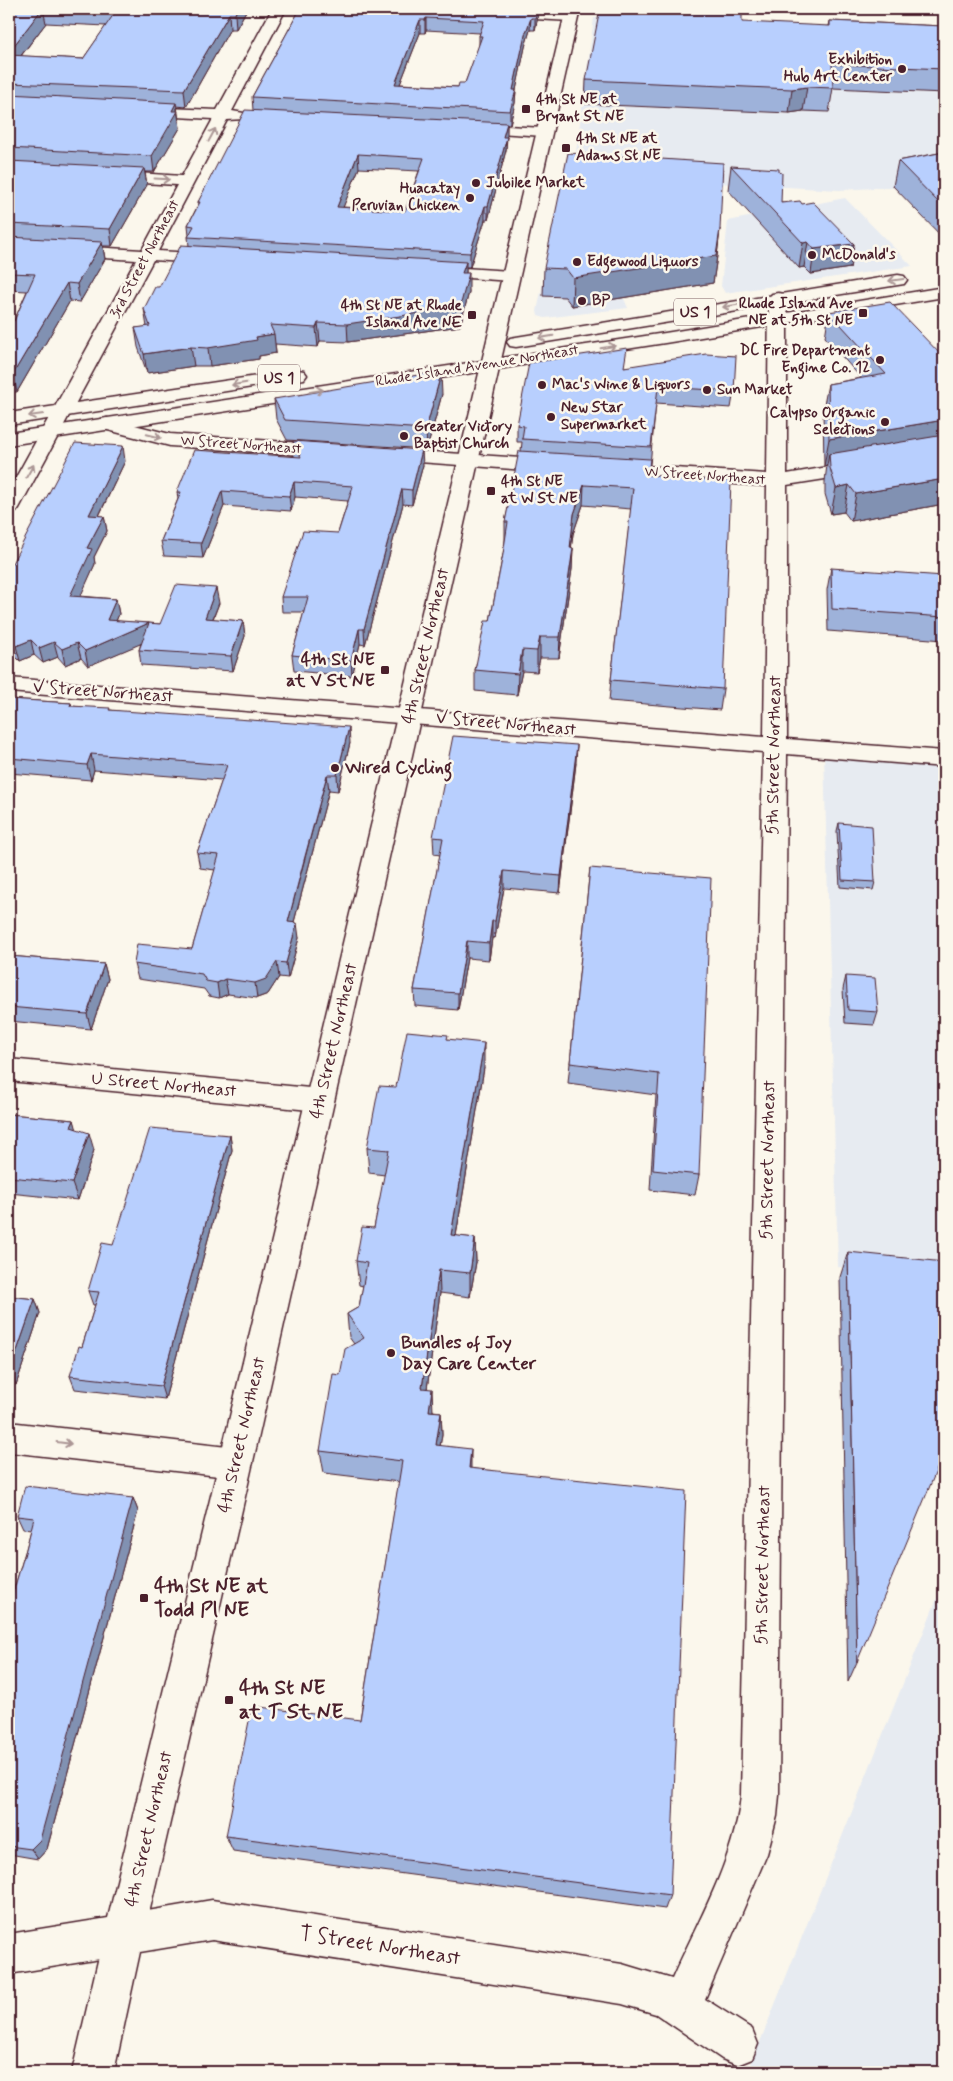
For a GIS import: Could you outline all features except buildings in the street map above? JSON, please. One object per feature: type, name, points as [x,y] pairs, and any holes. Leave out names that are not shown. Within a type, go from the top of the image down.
[{"type":"street","name":"3rd Street Northeast","points":[[9,508],[187,181],[278,9]]},
{"type":"street","points":[[490,14],[572,13]]},
{"type":"street","name":"4th Street Northeast","points":[[93,2072],[491,364],[487,347],[511,276],[572,13]]},
{"type":"street","points":[[126,110],[257,117]]},
{"type":"street","points":[[457,127],[544,132]]},
{"type":"street","points":[[88,175],[187,181]]},
{"type":"street","points":[[9,247],[230,260]]},
{"type":"street","points":[[412,270],[511,276]]},
{"type":"street","name":"Rhode Island Avenue Northeast","points":[[487,347],[778,298],[915,278]]},
{"type":"street","name":"Rhode Island Avenue Northeast","points":[[9,439],[665,338],[944,292]]},
{"type":"street","name":"5th Street Northeast","points":[[681,2006],[748,1854],[758,1816],[760,1795],[778,481],[778,298]]},
{"type":"street","name":"US 1","points":[[9,418],[317,372]]},
{"type":"street","name":"W Street Northeast","points":[[106,424],[170,440],[568,467]]},
{"type":"street","name":"W Street Northeast","points":[[596,469],[778,481],[880,464]]},
{"type":"street","name":"V Street Northeast","points":[[9,685],[944,758]]},
{"type":"street","name":"U Street Northeast","points":[[9,1070],[320,1100]]},
{"type":"street","points":[[9,1436],[236,1463]]},
{"type":"street","name":"T Street Northeast","points":[[9,1954],[212,1920],[604,1980],[652,1992],[681,2006],[737,2044]]},
{"type":"shaded area","points":[[594,18],[944,33],[944,176],[894,187],[839,190],[573,175]]},
{"type":"shaded area","points":[[845,198],[912,266],[725,293],[721,286],[728,221]]},
{"type":"shaded area","points":[[545,273],[621,292],[628,308],[545,318],[538,316],[537,311]]},
{"type":"shaded area","points":[[824,754],[944,765],[944,1280],[838,1267]]},
{"type":"shaded area","points":[[944,1581],[944,2072],[748,2072]]},
{"type":"place","name":"Exhibition Hub Art Center","points":[[902,69]]},
{"type":"place","name":"4th St NE at Bryant St NE","points":[[526,109]]},
{"type":"place","name":"4th St NE at Adams St NE","points":[[566,148]]},
{"type":"place","name":"Jubilee Market","points":[[476,183]]},
{"type":"place","name":"Huacatay Peruvian Chicken","points":[[470,198]]},
{"type":"place","name":"McDonald's","points":[[812,255]]},
{"type":"place","name":"Edgewood Liquors","points":[[577,262]]},
{"type":"place","name":"BP","points":[[582,301]]},
{"type":"place","name":"Rhode Island Ave NE at 5th St NE","points":[[863,313]]},
{"type":"place","name":"4th St NE at Rhode Island Ave NE","points":[[472,315]]},
{"type":"place","name":"DC Fire Department Engine Co. 12","points":[[880,360]]},
{"type":"place","name":"Mac's Wine & Liquors","points":[[542,385]]},
{"type":"place","name":"Sun Market","points":[[707,390]]},
{"type":"place","name":"New Star Supermarket","points":[[551,417]]},
{"type":"place","name":"Calypso Organic Selections","points":[[885,422]]},
{"type":"place","name":"Greater Victory Baptist Church","points":[[404,436]]},
{"type":"place","name":"4th St NE at W St NE","points":[[491,491]]},
{"type":"place","name":"4th St NE at V St NE","points":[[385,670]]},
{"type":"place","name":"Wired Cycling","points":[[335,768]]},
{"type":"place","name":"Bundles of Joy Day Care Center","points":[[391,1353]]},
{"type":"place","name":"4th St NE at Todd Pl NE","points":[[144,1598]]},
{"type":"place","name":"4th St NE at T St NE","points":[[229,1700]]}]
